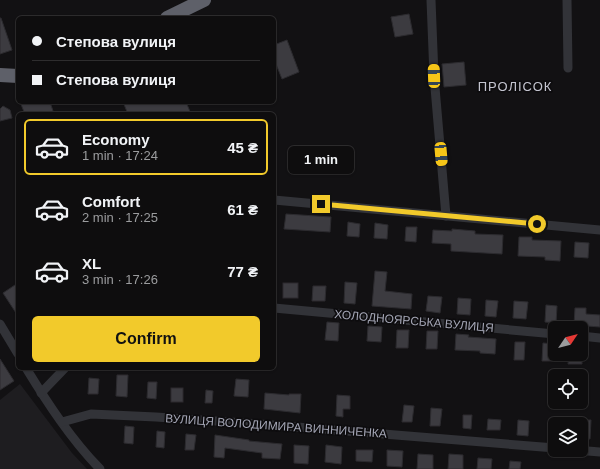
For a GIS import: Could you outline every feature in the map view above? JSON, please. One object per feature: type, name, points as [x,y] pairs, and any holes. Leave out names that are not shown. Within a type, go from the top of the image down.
[{"type":"highway","points":[[171,16],[204,0]]},
{"type":"highway","points":[[0,75],[16,76]]},
{"type":"street","points":[[431,0],[434,76],[446,216]]},
{"type":"street","points":[[567,0],[568,68]]},
{"type":"street","points":[[276,200],[600,230]]},
{"type":"street","name":"ХОЛОДНОЯРСЬКА ВУЛИЦЯ","points":[[276,308],[548,333]]},
{"type":"street","points":[[0,324],[16,351]]},
{"type":"street","points":[[588,337],[600,338]]},
{"type":"street","points":[[27,370],[41,393],[80,448],[100,469]]},
{"type":"street","points":[[41,393],[63,370]]},
{"type":"street","name":"ВУЛИЦЯ ВОЛОДИМИРА ВИННИЧЕНКА","points":[[62,422],[91,414],[149,416],[548,447]]},
{"type":"street","points":[[588,451],[600,452]]},
{"type":"shaded area","points":[[20,384],[72,453],[87,469],[0,469],[0,400]]},
{"type":"building","points":[[409,14],[413,34],[395,37],[391,17]]},
{"type":"building","points":[[0,18],[12,50],[0,54]]},
{"type":"building","points":[[287,40],[299,72],[282,79],[276,64],[276,44]]},
{"type":"building","points":[[464,62],[466,85],[444,87],[442,64]]},
{"type":"building","points":[[21,104],[51,104],[53,112],[24,112]]},
{"type":"building","points":[[124,104],[187,104],[190,112],[127,112]]},
{"type":"building","points":[[3,106],[10,110],[12,118],[0,121],[0,109]]},
{"type":"building","points":[[286,214],[331,217],[330,232],[284,229]]},
{"type":"building","points":[[348,222],[360,224],[359,237],[347,236]]},
{"type":"building","points":[[375,223],[388,225],[387,239],[374,238]]},
{"type":"building","points":[[406,227],[417,227],[416,242],[405,241]]},
{"type":"building","points":[[452,229],[475,231],[475,234],[503,235],[502,254],[451,251],[451,244],[432,243],[433,230],[452,231]]},
{"type":"building","points":[[519,237],[532,237],[532,240],[561,241],[560,261],[545,260],[545,257],[518,256]]},
{"type":"building","points":[[575,242],[589,243],[588,258],[574,257]]},
{"type":"building","points":[[375,271],[387,272],[385,291],[412,294],[411,309],[372,306]]},
{"type":"building","points":[[345,282],[357,283],[355,304],[344,303]]},
{"type":"building","points":[[283,283],[298,283],[298,298],[283,298]]},
{"type":"building","points":[[16,284],[16,313],[3,293]]},
{"type":"building","points":[[313,286],[326,286],[325,301],[312,301]]},
{"type":"building","points":[[428,296],[442,297],[440,313],[426,311]]},
{"type":"building","points":[[458,298],[471,299],[470,315],[457,314]]},
{"type":"building","points":[[486,300],[498,301],[496,317],[485,316]]},
{"type":"building","points":[[514,301],[528,302],[526,319],[513,318]]},
{"type":"building","points":[[546,305],[557,306],[556,321],[545,322]]},
{"type":"building","points":[[575,308],[586,308],[586,314],[600,315],[600,327],[588,326],[588,321],[574,321]]},
{"type":"building","points":[[327,322],[339,323],[338,341],[325,340]]},
{"type":"building","points":[[368,326],[382,327],[381,342],[367,341]]},
{"type":"building","points":[[397,330],[409,330],[408,348],[396,348]]},
{"type":"building","points":[[427,331],[438,331],[437,349],[426,349]]},
{"type":"building","points":[[456,334],[469,335],[468,337],[496,339],[495,354],[480,353],[480,351],[455,350]]},
{"type":"building","points":[[515,342],[525,342],[524,360],[514,360]]},
{"type":"building","points":[[543,343],[548,343],[548,361],[542,361]]},
{"type":"building","points":[[0,359],[14,381],[0,390]]},
{"type":"building","points":[[568,361],[582,361],[582,364],[568,364]]},
{"type":"building","points":[[117,375],[128,375],[127,397],[116,396]]},
{"type":"building","points":[[89,378],[99,379],[98,394],[88,394]]},
{"type":"building","points":[[236,379],[249,380],[248,397],[234,396]]},
{"type":"building","points":[[148,382],[157,382],[156,399],[147,398]]},
{"type":"building","points":[[171,388],[183,388],[183,402],[171,402]]},
{"type":"building","points":[[206,390],[213,391],[212,403],[205,403]]},
{"type":"building","points":[[265,393],[289,395],[301,394],[300,413],[264,409]]},
{"type":"building","points":[[337,395],[350,396],[350,409],[343,409],[343,417],[336,416]]},
{"type":"building","points":[[404,405],[414,406],[412,422],[402,422]]},
{"type":"building","points":[[431,408],[442,409],[440,426],[430,426]]},
{"type":"building","points":[[463,415],[472,415],[471,429],[463,428]]},
{"type":"building","points":[[488,419],[501,420],[500,430],[487,430]]},
{"type":"building","points":[[518,420],[529,421],[528,436],[517,435]]},
{"type":"building","points":[[588,420],[591,420],[590,439],[588,439]]},
{"type":"building","points":[[125,426],[134,427],[133,444],[124,443]]},
{"type":"building","points":[[157,431],[165,432],[164,448],[156,447]]},
{"type":"building","points":[[186,434],[196,435],[194,450],[185,450]]},
{"type":"building","points":[[215,435],[249,441],[282,444],[280,459],[262,458],[262,453],[225,448],[224,458],[214,457]]},
{"type":"building","points":[[294,445],[309,446],[308,464],[294,463]]},
{"type":"building","points":[[326,445],[342,447],[341,464],[325,462]]},
{"type":"building","points":[[356,450],[373,450],[372,462],[356,461]]},
{"type":"building","points":[[387,450],[403,451],[402,467],[387,466]]},
{"type":"building","points":[[418,454],[433,455],[433,469],[417,469]]},
{"type":"building","points":[[449,454],[463,455],[463,469],[448,469]]},
{"type":"building","points":[[478,458],[492,459],[491,469],[477,469]]},
{"type":"building","points":[[510,461],[521,462],[520,469],[509,469]]},
{"type":"district","name":"ПРОЛІСОК","points":[[515,86]]},
{"type":"route","points":[[321,204],[537,224]]}]
